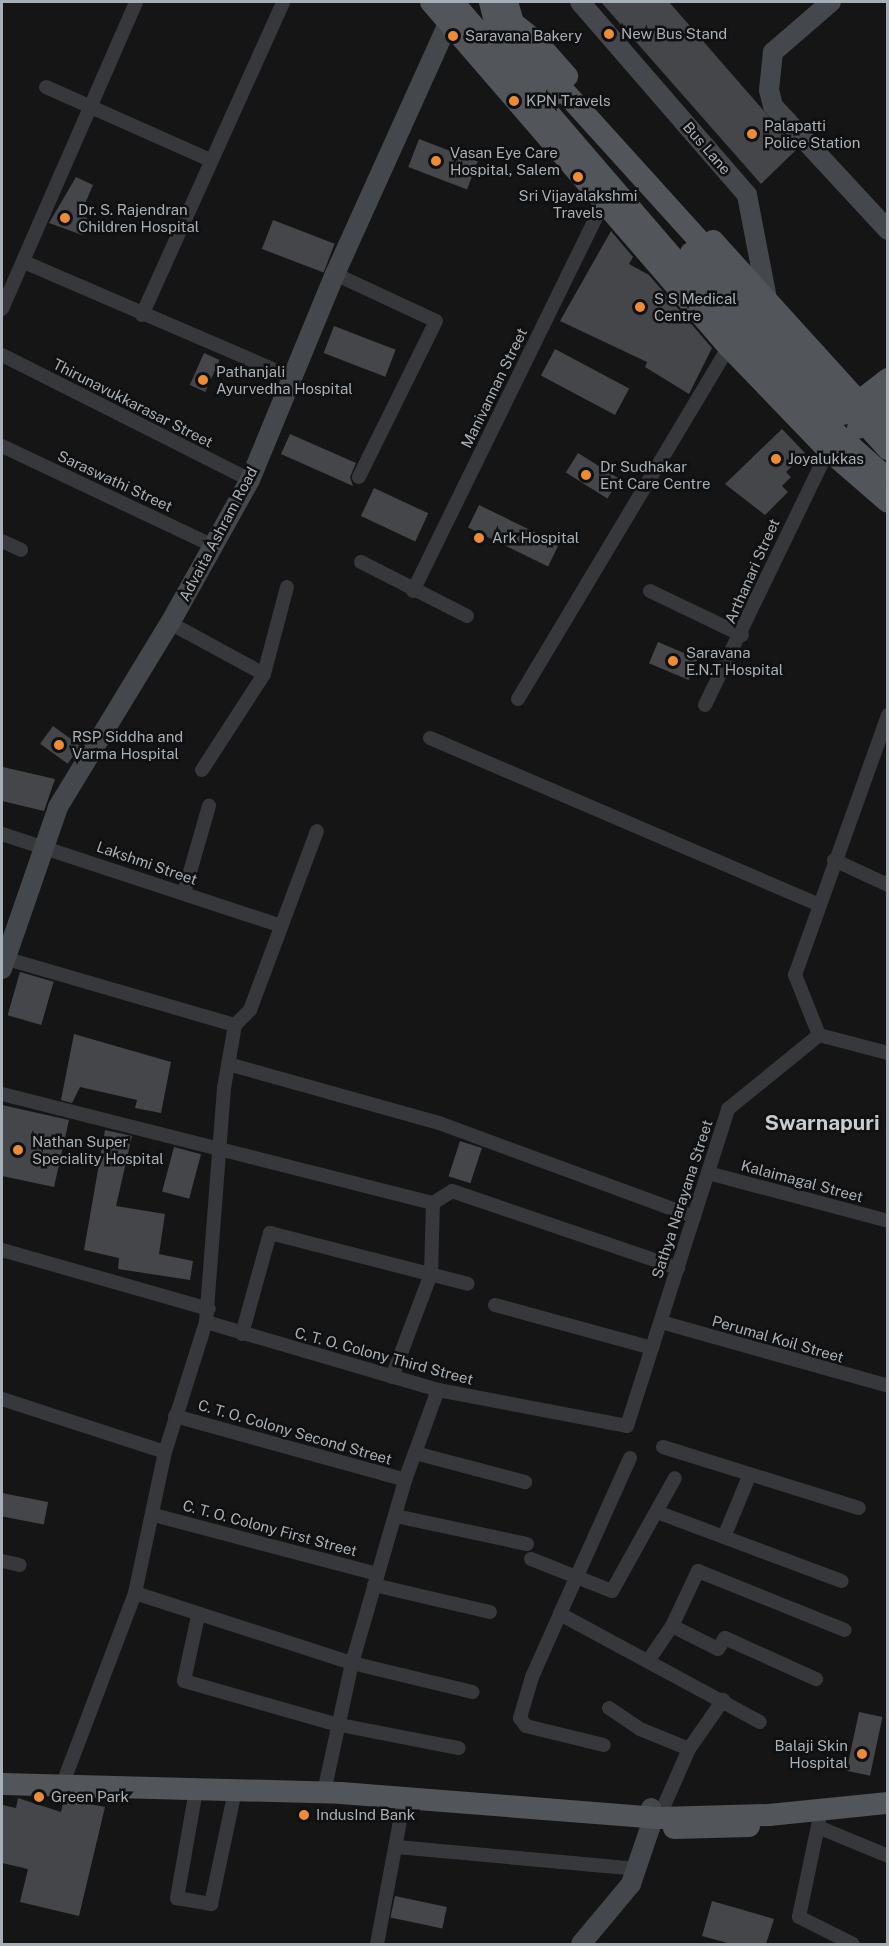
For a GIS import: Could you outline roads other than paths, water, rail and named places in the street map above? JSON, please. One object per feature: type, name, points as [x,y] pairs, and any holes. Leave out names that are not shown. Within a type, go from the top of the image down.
[{"type":"main road","points":[[431,2],[729,346],[828,450],[888,502]]},
{"type":"main road","points":[[455,2],[785,388],[888,479]]},
{"type":"main road","points":[[482,2],[856,418],[888,449]]},
{"type":"main road","points":[[489,2],[495,34],[516,75]]},
{"type":"main road","points":[[489,2],[536,40],[888,434]]},
{"type":"main road","points":[[507,2],[512,30],[539,77],[814,396],[888,461]]},
{"type":"main road","points":[[828,450],[888,379]]},
{"type":"main road","points":[[811,433],[856,418],[888,404]]},
{"type":"main road","points":[[2,1774],[326,1783],[655,1814],[772,1806],[888,1793]]},
{"type":"main road","points":[[2,1784],[341,1793],[660,1818],[769,1815],[888,1803]]},
{"type":"main road","points":[[2,1795],[234,1797],[655,1814],[818,1824],[888,1813]]},
{"type":"street","points":[[2,309],[136,2]]},
{"type":"street","points":[[142,315],[283,2]]},
{"type":"street","name":"Advaita Ashram Road","points":[[3,958],[41,845],[58,807],[170,623],[250,480],[335,274],[449,24],[455,2]]},
{"type":"street","name":"Bus Lane","points":[[580,2],[747,195],[772,325]]},
{"type":"street","points":[[831,2],[773,51],[769,90],[773,106],[888,230]]},
{"type":"street","points":[[46,87],[210,160]]},
{"type":"street","name":"Manivannan Street","points":[[413,591],[604,201]]},
{"type":"street","points":[[24,262],[142,315],[291,377]]},
{"type":"street","points":[[335,274],[436,321],[359,477]]},
{"type":"street","points":[[518,699],[729,346]]},
{"type":"street","name":"Thirunavukkarasar Street","points":[[2,355],[250,480]]},
{"type":"street","name":"Saraswathi Street","points":[[2,446],[214,546]]},
{"type":"street","name":"Arthanari Street","points":[[705,705],[742,635],[828,450]]},
{"type":"street","points":[[2,541],[21,550]]},
{"type":"street","points":[[361,562],[413,591],[467,616]]},
{"type":"street","points":[[202,770],[264,674],[287,587]]},
{"type":"street","points":[[650,591],[742,635]]},
{"type":"street","points":[[170,623],[264,674]]},
{"type":"street","points":[[888,715],[834,860],[795,975],[819,1035],[888,1053]]},
{"type":"street","points":[[430,738],[819,905]]},
{"type":"street","points":[[184,893],[209,806]]},
{"type":"street","points":[[66,1775],[135,1593],[154,1515],[165,1452],[208,1315],[228,1064],[235,1025],[250,1010],[316,831]]},
{"type":"street","name":"Lakshmi Street","points":[[2,834],[281,926]]},
{"type":"street","points":[[834,860],[888,885]]},
{"type":"street","points":[[3,958],[235,1025]]},
{"type":"street","name":"Sathya Narayana Street","points":[[627,1426],[728,1109],[819,1035]]},
{"type":"street","points":[[228,1064],[439,1123],[694,1217]]},
{"type":"street","points":[[2,1094],[433,1203],[452,1191],[471,1195],[678,1268]]},
{"type":"street","name":"Kalaimagal Street","points":[[708,1173],[888,1221]]},
{"type":"street","points":[[392,1377],[431,1274],[433,1203]]},
{"type":"street","points":[[243,1334],[270,1233],[468,1284]]},
{"type":"street","name":"C. T. O. Colony Third Street","points":[[2,1250],[208,1315],[243,1334],[438,1390],[627,1426]]},
{"type":"street","points":[[495,1305],[652,1348]]},
{"type":"street","name":"Perumal Koil Street","points":[[661,1322],[888,1386]]},
{"type":"street","points":[[326,1783],[335,1724],[352,1663],[405,1480],[438,1390]]},
{"type":"street","points":[[2,1399],[165,1452]]},
{"type":"street","name":"C. T. O. Colony Second Street","points":[[176,1416],[405,1480]]},
{"type":"street","points":[[663,1447],[859,1508]]},
{"type":"street","points":[[415,1453],[525,1482]]},
{"type":"street","points":[[604,1745],[526,1726],[520,1718],[532,1677],[560,1614],[579,1579],[630,1458]]},
{"type":"street","points":[[724,1537],[750,1474]]},
{"type":"street","points":[[531,1559],[612,1591],[675,1478]]},
{"type":"street","points":[[657,1512],[842,1581]]},
{"type":"street","name":"C. T. O. Colony First Street","points":[[154,1515],[490,1612]]},
{"type":"street","points":[[396,1516],[527,1544]]},
{"type":"street","points":[[2,1561],[20,1565]]},
{"type":"street","points":[[648,1661],[672,1626],[698,1571],[845,1630]]},
{"type":"street","points":[[135,1593],[198,1616],[352,1663],[473,1692]]},
{"type":"street","points":[[560,1614],[760,1722]]},
{"type":"street","points":[[198,1616],[184,1681],[335,1724],[459,1748]]},
{"type":"street","points":[[672,1626],[718,1648],[726,1638],[816,1679]]},
{"type":"street","points":[[581,1944],[638,1869],[655,1814],[689,1749],[723,1700]]},
{"type":"street","points":[[609,1708],[640,1729],[689,1749]]},
{"type":"street","points":[[195,1796],[177,1898],[211,1904],[234,1797]]},
{"type":"street","points":[[377,1944],[398,1846],[403,1805]]},
{"type":"street","points":[[853,1944],[799,1917],[818,1824],[888,1856]]},
{"type":"street","points":[[398,1846],[638,1869]]},
{"type":"place","name":"New Bus Stand","points":[[609,34]]},
{"type":"place","name":"Saravana Bakery","points":[[453,36]]},
{"type":"place","name":"KPN Travels","points":[[514,101]]},
{"type":"place","name":"Palapatti Police Station","points":[[752,134]]},
{"type":"place","name":"Vasan Eye Care Hospital, Salem","points":[[436,161]]},
{"type":"place","name":"Sri Vijayalakshmi Travels","points":[[578,177]]},
{"type":"place","name":"Dr. S. Rajendran Children Hospital","points":[[65,218]]},
{"type":"place","name":"S S Medical Centre","points":[[640,307]]},
{"type":"place","name":"Pathanjali Ayurvedha Hospital","points":[[203,380]]},
{"type":"place","name":"Joyalukkas","points":[[776,459]]},
{"type":"place","name":"Dr Sudhakar Ent Care Centre","points":[[586,475]]},
{"type":"place","name":"Ark Hospital","points":[[479,538]]},
{"type":"place","name":"Saravana E.N.T Hospital","points":[[673,661]]},
{"type":"place","name":"RSP Siddha and Varma Hospital","points":[[59,745]]},
{"type":"place","name":"Nathan Super Speciality Hospital","points":[[18,1150]]},
{"type":"place","name":"Balaji Skin Hospital","points":[[862,1754]]},
{"type":"place","name":"Green Park","points":[[39,1797]]},
{"type":"place","name":"IndusInd Bank","points":[[304,1815]]},
{"type":"district","name":"Swarnapuri","points":[[822,1123]]}]
